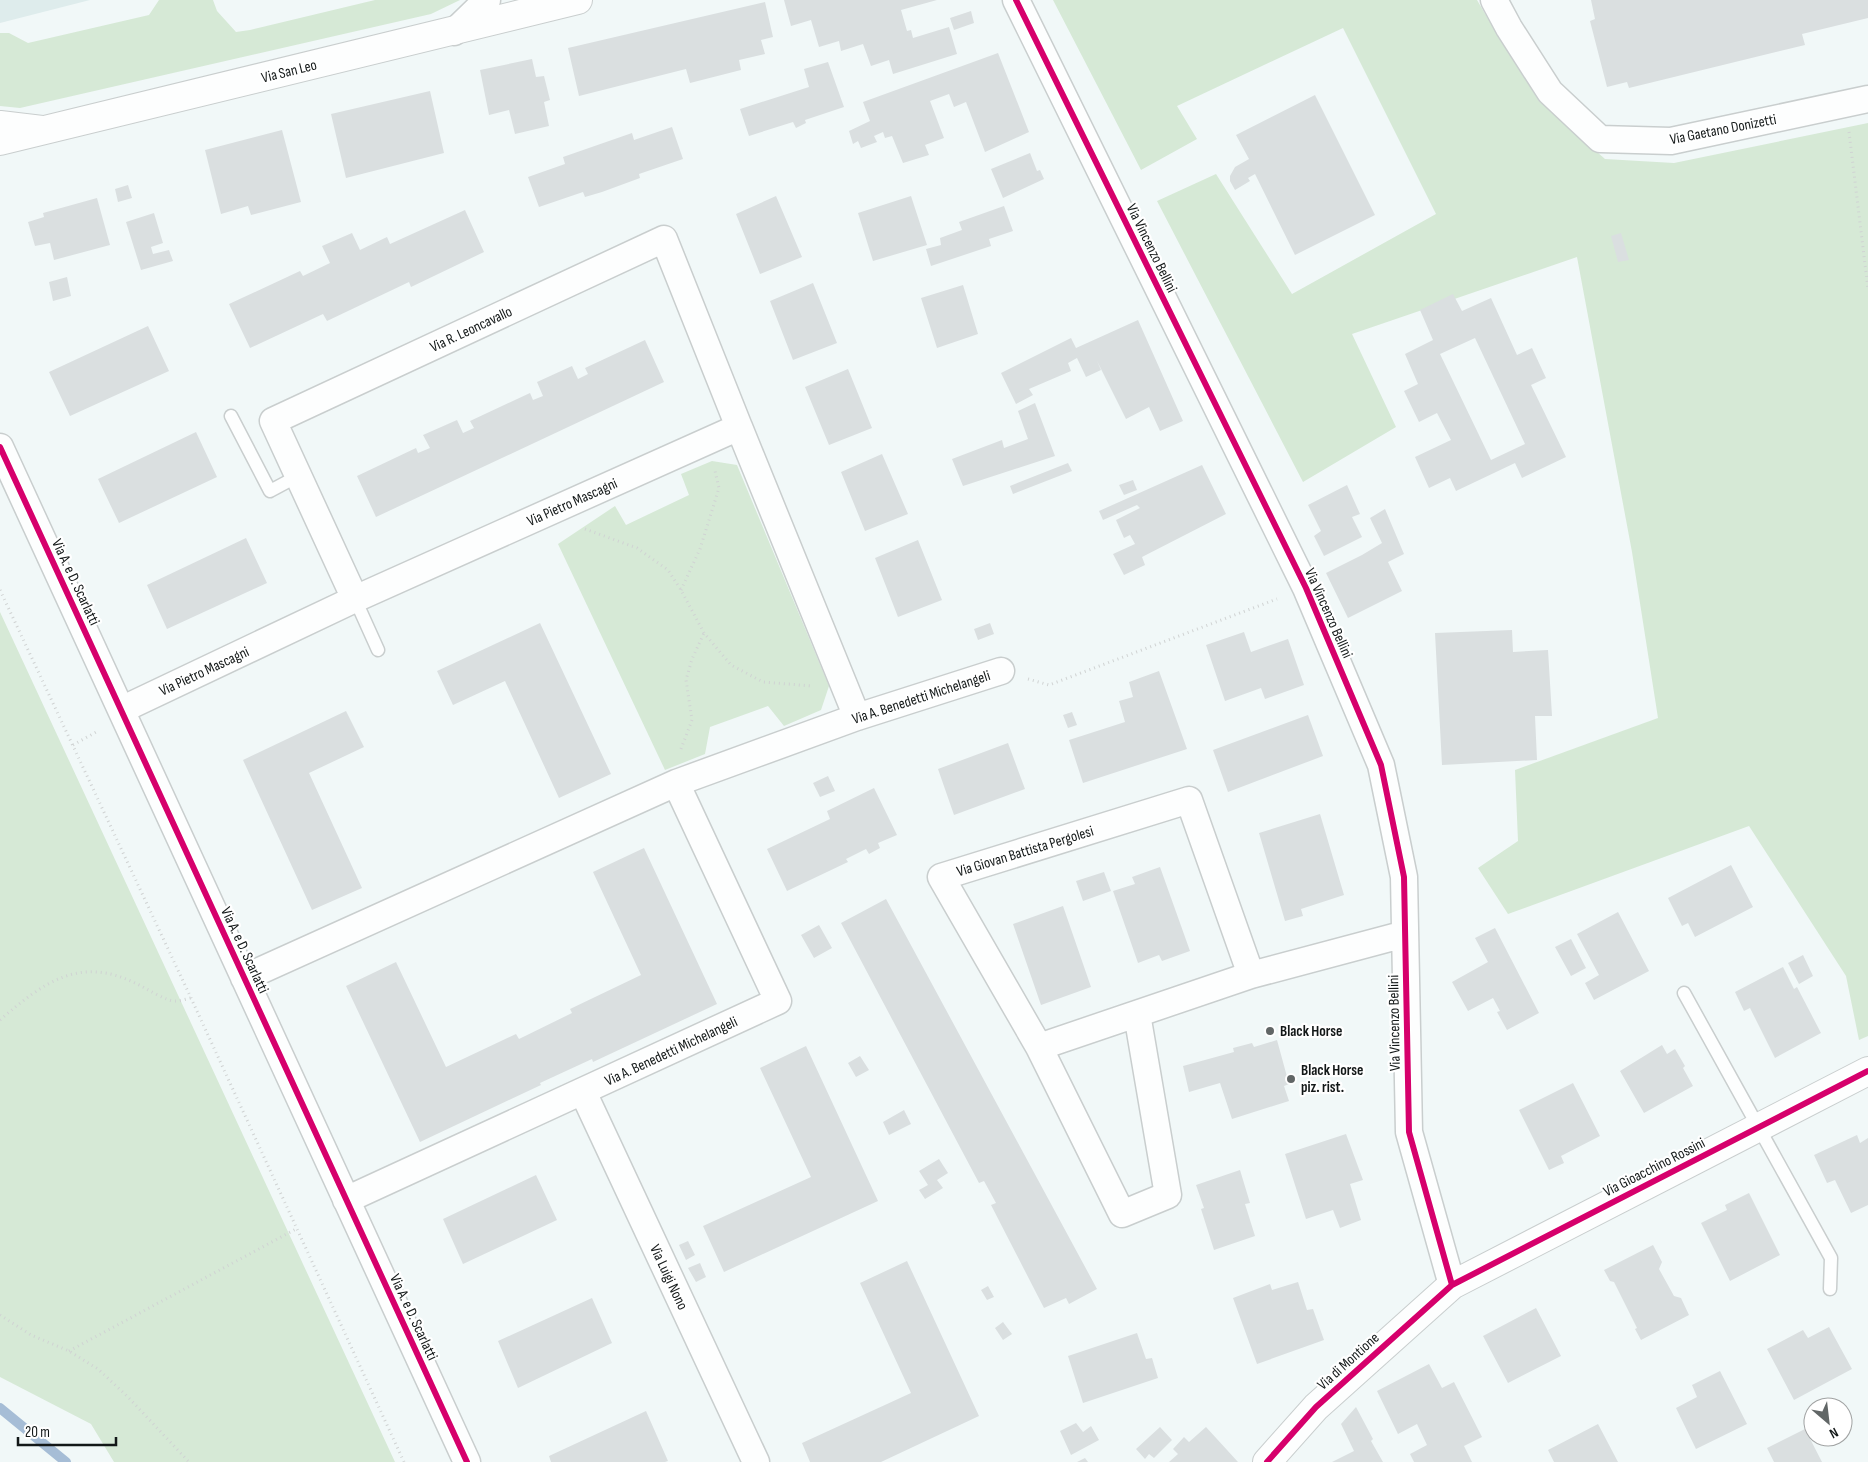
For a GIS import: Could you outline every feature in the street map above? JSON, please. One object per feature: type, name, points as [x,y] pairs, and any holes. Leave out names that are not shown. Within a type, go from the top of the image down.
[{"type":"street","points":[[454,32],[487,0]]},
{"type":"street","name":"Via San Leo","points":[[0,141],[454,32],[578,0]]},
{"type":"street","name":"Via Vincenzo Bellini","points":[[1016,0],[1306,588],[1381,765],[1404,877],[1409,1132],[1452,1285]]},
{"type":"street","name":"Via Gaetano Donizetti","points":[[1494,0],[1509,28],[1550,92],[1600,139],[1671,141],[1857,102]]},
{"type":"street","name":"Via Gaetano Donizetti","points":[[1506,0],[1509,28]]},
{"type":"street","points":[[0,125],[43,131]]},
{"type":"street","points":[[0,157],[43,131]]},
{"type":"street","name":"Via R. Leoncavallo","points":[[355,599],[273,421],[664,239],[739,427]]},
{"type":"street","points":[[739,427],[857,717]]},
{"type":"street","name":"Via Pietro Mascagni","points":[[121,710],[355,599],[739,427]]},
{"type":"street","name":"Via A. e D. Scarlatti","points":[[0,447],[467,1462]]},
{"type":"street","name":"Via A. Benedetti Michelangeli","points":[[244,978],[676,783],[857,717],[1001,671]]},
{"type":"street","name":"Via A. Benedetti Michelangeli","points":[[346,1200],[778,1001],[676,783]]},
{"type":"street","name":"Via Giovan Battista Pergolesi","points":[[1039,1048],[941,877],[1190,800],[1251,975]]},
{"type":"street","points":[[1137,1014],[1168,1195],[1122,1214],[1039,1048],[1137,1014],[1251,975],[1405,934]]},
{"type":"street","name":"Via Gioacchino Rossini","points":[[1452,1285],[1868,1071]]},
{"type":"street","name":"Via Luigi Nono","points":[[583,1092],[756,1462]]},
{"type":"street","name":"Via di Montione","points":[[1267,1462],[1316,1407],[1452,1285]]},
{"type":"lane","points":[[231,416],[270,491],[298,476]]},
{"type":"lane","points":[[355,599],[378,650]]},
{"type":"lane","points":[[1684,993],[1831,1258],[1830,1289]]},
{"type":"path","points":[[1857,102],[1868,289]]},
{"type":"path","points":[[681,590],[700,549],[719,488],[712,462],[703,443]]},
{"type":"path","points":[[548,512],[581,528],[637,548],[668,570],[704,633],[731,665],[762,682],[799,686],[829,686],[843,682]]},
{"type":"path","points":[[0,590],[191,998],[404,1462]]},
{"type":"path","points":[[676,783],[665,770],[682,747],[692,720],[686,680],[692,659],[704,633]]},
{"type":"path","points":[[0,1020],[29,995],[61,976],[93,970],[121,976],[174,1002],[191,998]]},
{"type":"path","points":[[69,1351],[296,1229]]},
{"type":"path","points":[[0,1314],[31,1335],[69,1351],[98,1369],[128,1396],[189,1462]]},
{"type":"shaded area","points":[[0,0],[90,0],[0,23]]},
{"type":"green space","points":[[159,0],[213,0],[217,11],[236,32],[375,0],[460,0],[431,14],[20,108],[0,106],[0,33],[9,33],[28,43],[149,15]]},
{"type":"green space","points":[[1053,0],[1477,0],[1539,101],[1605,159],[1674,163],[1868,123],[1868,1036],[1859,1040],[1846,976],[1749,826],[1508,914],[1478,868],[1518,841],[1515,770],[1658,718],[1632,552],[1577,257],[1352,334],[1396,427],[1303,482],[1157,201],[1216,174],[1292,294],[1436,214],[1343,28],[1177,106],[1197,139],[1141,170]]},
{"type":"green space","points":[[712,461],[737,465],[829,686],[821,710],[784,726],[768,706],[710,727],[705,754],[665,770],[558,544],[615,506],[626,525],[689,495],[681,474]]},
{"type":"green space","points":[[0,612],[395,1462],[114,1462],[91,1424],[0,1377]]},
{"type":"building","points":[[784,0],[937,0],[901,10],[907,31],[911,30],[913,38],[949,27],[957,54],[893,74],[889,60],[871,66],[863,44],[841,51],[839,41],[819,47],[811,20],[791,26]]},
{"type":"building","points":[[1591,0],[1868,0],[1868,18],[1802,34],[1805,45],[1629,88],[1627,82],[1607,87],[1590,21],[1595,19]]},
{"type":"building","points":[[765,2],[773,37],[761,40],[765,54],[739,60],[741,70],[690,83],[686,69],[579,96],[568,48]]},
{"type":"building","points":[[971,11],[974,23],[954,30],[950,18]]},
{"type":"building","points":[[998,53],[1029,132],[985,152],[966,102],[954,107],[949,94],[930,101],[944,138],[925,145],[929,155],[903,163],[892,136],[885,138],[883,132],[874,136],[877,142],[861,148],[858,141],[853,144],[849,131],[870,121],[863,102]]},
{"type":"building","points":[[532,59],[536,77],[544,76],[550,100],[544,102],[549,126],[515,134],[509,110],[489,115],[480,70]]},
{"type":"building","points":[[828,62],[844,107],[805,120],[806,123],[796,128],[793,122],[749,136],[740,109],[809,87],[804,69]]},
{"type":"building","points":[[430,91],[444,153],[346,178],[331,114]]},
{"type":"building","points":[[1315,95],[1375,215],[1295,255],[1255,174],[1248,178],[1250,181],[1235,190],[1230,181],[1230,176],[1235,167],[1249,159],[1236,135]]},
{"type":"building","points":[[672,127],[683,159],[639,174],[640,178],[602,192],[585,197],[583,192],[539,207],[528,177],[565,164],[563,157],[632,133],[634,140]]},
{"type":"building","points":[[282,130],[301,202],[251,215],[248,206],[221,214],[205,150]]},
{"type":"building","points":[[1030,153],[1037,171],[1040,170],[1044,179],[1003,198],[991,169]]},
{"type":"building","points":[[128,185],[132,198],[118,202],[115,189]]},
{"type":"building","points":[[776,196],[802,257],[760,274],[736,214]]},
{"type":"building","points":[[911,196],[927,245],[873,261],[858,213]]},
{"type":"building","points":[[97,198],[110,245],[54,260],[50,243],[35,246],[28,222],[44,217],[43,213]]},
{"type":"building","points":[[1004,206],[1013,231],[989,239],[991,246],[931,266],[926,249],[941,245],[940,238],[962,230],[959,222]]},
{"type":"building","points":[[465,210],[484,252],[411,287],[409,282],[327,321],[323,314],[250,348],[229,304],[300,271],[303,276],[330,263],[322,246],[352,233],[360,250],[387,237],[390,244]]},
{"type":"building","points":[[154,213],[163,243],[151,247],[153,254],[169,250],[173,261],[141,270],[126,222]]},
{"type":"building","points":[[1621,233],[1629,260],[1618,262],[1611,236]]},
{"type":"building","points":[[67,277],[71,296],[53,301],[49,282]]},
{"type":"building","points":[[813,283],[837,343],[793,360],[770,301]]},
{"type":"building","points":[[963,285],[978,334],[937,348],[921,298]]},
{"type":"building","points":[[1453,294],[1462,311],[1491,298],[1517,355],[1532,348],[1546,378],[1531,385],[1566,457],[1522,478],[1515,463],[1456,491],[1450,478],[1429,488],[1415,457],[1451,440],[1437,413],[1419,422],[1404,391],[1418,384],[1405,354],[1433,340],[1420,310]],"holes":[[[1475,338],[1525,444],[1491,460],[1440,354]]]},
{"type":"building","points":[[1138,320],[1183,421],[1160,431],[1149,407],[1126,419],[1097,361],[1101,370],[1086,377],[1077,358],[1068,363],[1071,371],[1029,389],[1033,395],[1016,404],[1001,373],[1071,338],[1076,348]]},
{"type":"building","points":[[148,326],[169,371],[70,416],[49,372]]},
{"type":"building","points":[[645,340],[664,382],[376,517],[357,476],[416,448],[418,453],[430,448],[423,435],[457,420],[463,433],[474,428],[470,421],[530,393],[533,400],[543,396],[537,382],[572,366],[578,379],[588,374],[585,368]]},
{"type":"building","points":[[848,369],[872,428],[829,445],[805,387]]},
{"type":"building","points":[[1035,403],[1055,456],[963,486],[952,459],[1002,440],[1004,448],[1028,439],[1018,411]]},
{"type":"building","points":[[196,432],[217,477],[119,523],[98,479]]},
{"type":"building","points":[[882,454],[908,514],[865,531],[841,472]]},
{"type":"building","points":[[1068,463],[1072,471],[1013,494],[1010,486]]},
{"type":"building","points":[[1202,465],[1226,514],[1142,557],[1145,565],[1124,575],[1113,554],[1135,544],[1130,535],[1124,538],[1116,520],[1140,508],[1137,505],[1103,520],[1099,511]]},
{"type":"building","points":[[1133,480],[1137,490],[1124,495],[1119,485]]},
{"type":"building","points":[[1347,485],[1360,514],[1352,517],[1362,537],[1324,556],[1314,536],[1321,531],[1308,505]]},
{"type":"building","points":[[1385,509],[1404,554],[1388,562],[1402,591],[1348,618],[1326,573],[1382,543],[1370,518]]},
{"type":"building","points":[[246,538],[267,583],[167,629],[147,585]]},
{"type":"building","points":[[918,540],[942,600],[898,617],[875,558]]},
{"type":"building","points":[[540,623],[611,774],[559,798],[505,681],[453,705],[437,671]]},
{"type":"building","points":[[990,623],[994,634],[978,640],[974,629]]},
{"type":"building","points":[[1512,630],[1513,652],[1548,650],[1552,716],[1535,716],[1537,760],[1442,765],[1435,633]]},
{"type":"building","points":[[1244,632],[1251,652],[1288,639],[1304,685],[1265,699],[1261,688],[1225,701],[1206,645]]},
{"type":"building","points":[[1159,671],[1187,749],[1083,783],[1069,740],[1125,722],[1119,701],[1133,697],[1129,682]]},
{"type":"building","points":[[346,711],[364,747],[309,773],[362,888],[312,910],[243,760]]},
{"type":"building","points":[[1072,712],[1077,725],[1068,728],[1063,715]]},
{"type":"building","points":[[1308,715],[1323,756],[1228,792],[1213,750]]},
{"type":"building","points":[[1008,743],[1025,789],[954,815],[938,769]]},
{"type":"building","points":[[828,776],[835,791],[820,797],[813,783]]},
{"type":"building","points":[[874,788],[897,835],[878,843],[880,848],[869,854],[866,849],[846,859],[848,862],[787,891],[767,849],[830,819],[827,811]]},
{"type":"building","points":[[1320,814],[1344,895],[1301,909],[1303,916],[1285,921],[1259,833]]},
{"type":"building","points":[[644,848],[717,1004],[593,1062],[592,1059],[540,1083],[541,1085],[420,1142],[346,986],[396,962],[446,1067],[516,1034],[519,1039],[572,1013],[570,1009],[641,975],[593,872]]},
{"type":"building","points":[[1731,865],[1753,907],[1695,937],[1688,923],[1682,926],[1668,898]]},
{"type":"building","points":[[1160,867],[1190,951],[1162,961],[1159,955],[1138,963],[1113,891],[1135,884],[1132,877]]},
{"type":"building","points":[[1104,872],[1111,891],[1083,901],[1076,881]]},
{"type":"building","points":[[886,899],[1097,1289],[1069,1304],[1066,1298],[1044,1308],[991,1205],[996,1203],[984,1181],[979,1183],[841,923]]},
{"type":"building","points":[[1063,906],[1091,987],[1041,1005],[1013,924]]},
{"type":"building","points":[[1618,912],[1649,971],[1594,1000],[1585,983],[1599,975],[1577,934]]},
{"type":"building","points":[[819,925],[832,948],[814,958],[801,935]]},
{"type":"building","points":[[1495,928],[1539,1013],[1507,1030],[1497,1012],[1500,1011],[1493,998],[1468,1011],[1452,982],[1488,962],[1475,938]]},
{"type":"building","points":[[1571,939],[1586,968],[1571,976],[1555,947]]},
{"type":"building","points":[[1803,955],[1813,976],[1799,984],[1788,963]]},
{"type":"building","points":[[1783,967],[1794,989],[1797,987],[1821,1033],[1775,1058],[1750,1008],[1744,1011],[1735,992]]},
{"type":"building","points":[[1277,1040],[1289,1084],[1284,1086],[1289,1101],[1232,1119],[1220,1083],[1189,1092],[1183,1066],[1234,1052],[1233,1048],[1252,1043],[1254,1047]]},
{"type":"building","points":[[1662,1045],[1667,1054],[1675,1049],[1685,1066],[1683,1068],[1693,1086],[1644,1113],[1620,1071]]},
{"type":"building","points":[[806,1046],[878,1201],[724,1272],[703,1226],[811,1177],[760,1068]]},
{"type":"building","points":[[860,1056],[869,1070],[856,1077],[848,1063]]},
{"type":"building","points":[[1573,1083],[1600,1136],[1561,1156],[1564,1163],[1549,1170],[1519,1110]]},
{"type":"building","points":[[904,1110],[911,1124],[889,1135],[883,1122]]},
{"type":"building","points":[[1346,1134],[1363,1180],[1350,1184],[1361,1220],[1340,1228],[1333,1210],[1306,1219],[1285,1154]]},
{"type":"building","points":[[1857,1135],[1860,1143],[1868,1138],[1868,1205],[1851,1213],[1835,1180],[1827,1183],[1814,1155]]},
{"type":"building","points":[[939,1159],[948,1173],[937,1180],[943,1188],[925,1199],[919,1190],[928,1185],[919,1171]]},
{"type":"building","points":[[1240,1170],[1250,1203],[1245,1204],[1255,1236],[1214,1250],[1201,1209],[1204,1208],[1196,1185]]},
{"type":"building","points":[[536,1175],[557,1220],[463,1264],[443,1219]]},
{"type":"building","points":[[1749,1193],[1780,1255],[1730,1281],[1701,1223],[1727,1210],[1725,1205]]},
{"type":"building","points":[[688,1241],[695,1255],[686,1260],[679,1245]]},
{"type":"building","points":[[1653,1245],[1662,1262],[1659,1269],[1674,1296],[1681,1298],[1689,1315],[1641,1340],[1614,1282],[1610,1281],[1604,1270]]},
{"type":"building","points":[[907,1261],[979,1416],[881,1462],[810,1462],[802,1443],[911,1393],[860,1283]]},
{"type":"building","points":[[700,1263],[706,1277],[696,1282],[688,1268]]},
{"type":"building","points":[[1298,1282],[1307,1310],[1313,1309],[1324,1340],[1257,1364],[1233,1298],[1270,1284],[1272,1290]]},
{"type":"building","points":[[988,1286],[994,1297],[987,1300],[981,1290]]},
{"type":"building","points":[[592,1298],[612,1343],[518,1388],[498,1341]]},
{"type":"building","points":[[1536,1308],[1561,1356],[1508,1383],[1483,1336]]},
{"type":"building","points":[[1003,1322],[1012,1334],[1003,1340],[995,1328]]},
{"type":"building","points":[[1829,1327],[1852,1369],[1794,1400],[1767,1349],[1803,1330],[1808,1338]]},
{"type":"building","points":[[1137,1333],[1146,1359],[1152,1358],[1158,1378],[1083,1403],[1068,1356]]},
{"type":"building","points":[[1429,1364],[1442,1388],[1454,1382],[1482,1437],[1464,1446],[1472,1462],[1414,1462],[1410,1454],[1427,1445],[1417,1424],[1398,1434],[1377,1391]]},
{"type":"building","points":[[1720,1371],[1747,1424],[1696,1449],[1676,1408],[1697,1397],[1692,1385]]},
{"type":"building","points":[[1356,1407],[1373,1439],[1371,1441],[1383,1462],[1332,1462],[1354,1451],[1341,1424]]},
{"type":"building","points":[[646,1411],[668,1461],[551,1462],[549,1456]]},
{"type":"building","points":[[1076,1423],[1083,1432],[1091,1426],[1099,1440],[1071,1455],[1060,1431]]},
{"type":"building","points":[[1598,1424],[1618,1462],[1554,1462],[1548,1450]]},
{"type":"building","points":[[1160,1427],[1172,1440],[1154,1458],[1149,1454],[1145,1459],[1136,1449]]},
{"type":"building","points":[[1206,1427],[1238,1462],[1169,1462],[1178,1454],[1173,1449],[1184,1437],[1189,1442]]},
{"type":"building","points":[[1803,1430],[1803,1447],[1814,1447],[1822,1462],[1774,1462],[1767,1448]]},
{"type":"building","points":[[1085,1458],[1088,1462],[1077,1462]]},
{"type":"waterway","points":[[0,1408],[66,1462]]},
{"type":"cycle path","points":[[1016,0],[1306,588],[1381,765],[1404,877],[1409,1132],[1452,1285]]},
{"type":"cycle path","points":[[0,447],[467,1462]]},
{"type":"cycle path","points":[[1267,1462],[1316,1407],[1452,1285],[1868,1071]]},
{"type":"place","name":"Black Horse","points":[[1270,1031]]},
{"type":"place","name":"Black Horse piz. rist.","points":[[1291,1079]]}]
